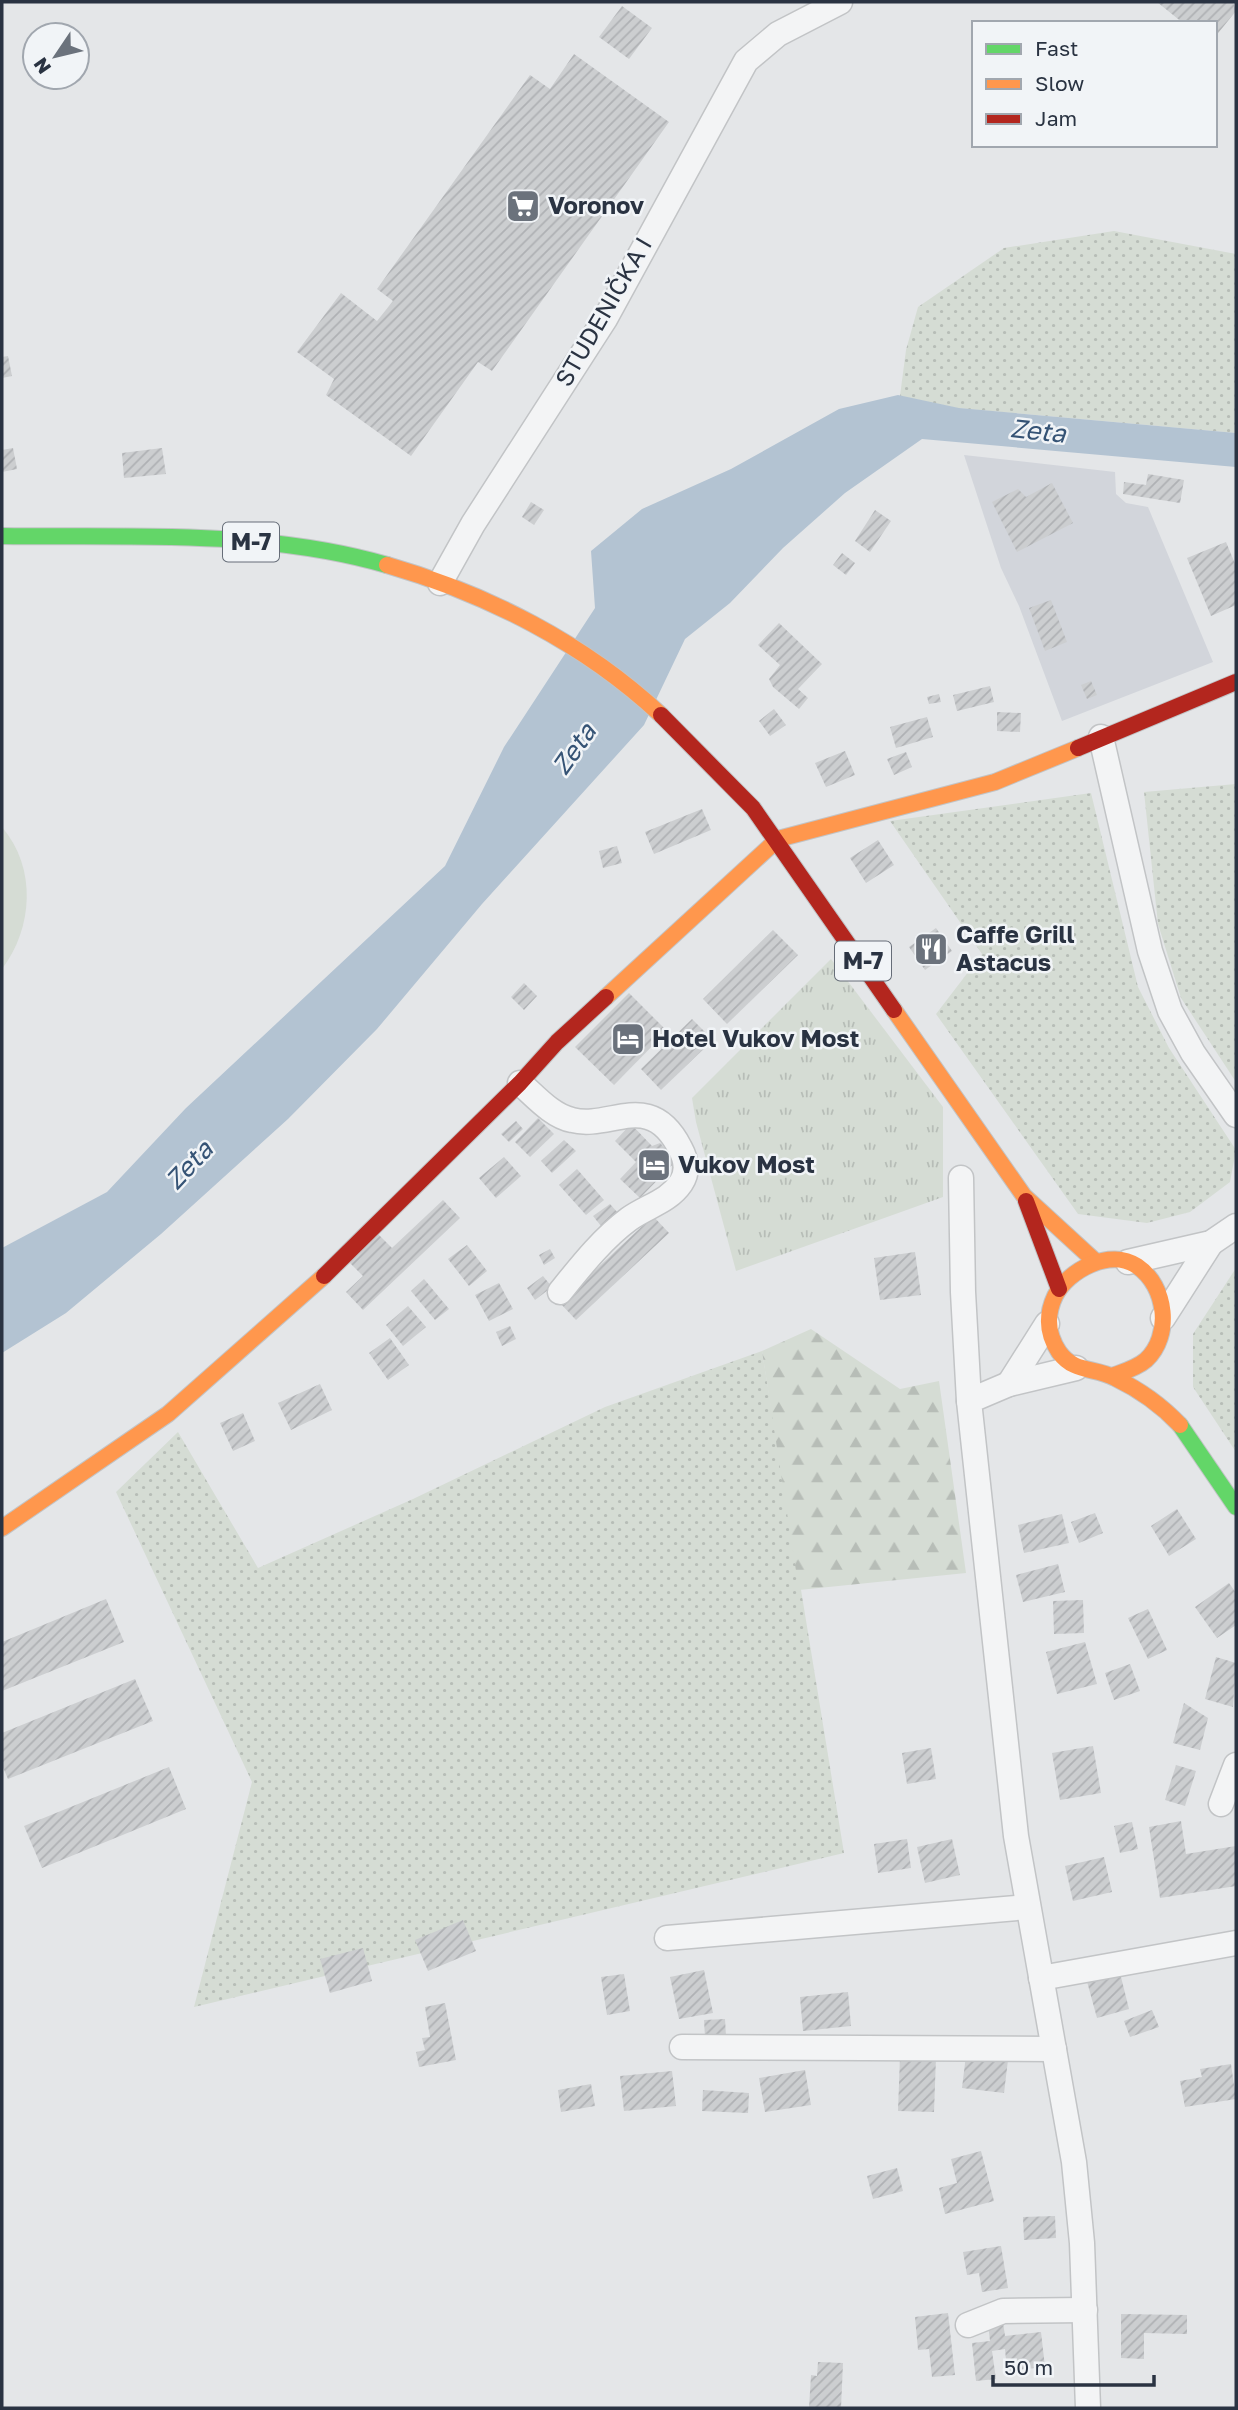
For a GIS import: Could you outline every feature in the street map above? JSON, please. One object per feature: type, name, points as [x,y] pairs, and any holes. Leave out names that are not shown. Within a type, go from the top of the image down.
[{"type":"main road","name":"M-7","points":[[2,536],[218,540],[284,545],[351,556],[440,583],[492,604],[544,629],[596,661],[630,685],[688,737],[721,771],[778,839],[1024,1196],[1096,1262]]},
{"type":"main road","points":[[2,1528],[168,1413],[314,1286],[520,1083],[575,1025],[778,839],[995,782],[1236,682]]},
{"type":"main road","name":"M-7","points":[[1024,1196],[1059,1289]]},
{"type":"main road","points":[[1163,1368],[1157,1346],[1163,1318],[1159,1295],[1150,1278],[1128,1262],[1096,1262],[1072,1273],[1051,1303],[1048,1324],[1064,1358],[1076,1368],[1112,1376],[1175,1420],[1236,1507]]},
{"type":"main road","points":[[1112,1376],[1131,1370],[1157,1346]]},
{"type":"main road","points":[[1168,1390],[1175,1420]]},
{"type":"street","name":"STUDENIČKA I","points":[[440,583],[473,524],[604,318],[746,61],[778,34],[840,2]]},
{"type":"street","points":[[1101,737],[1150,951],[1170,1011],[1193,1053],[1236,1115]]},
{"type":"street","points":[[520,1083],[570,1120],[583,1122],[622,1114],[644,1116],[657,1122],[675,1136],[687,1169],[681,1182],[663,1201],[630,1218],[589,1256],[559,1292]]},
{"type":"street","points":[[961,1178],[962,1292],[969,1401],[1012,1803],[1074,2162],[1082,2243],[1088,2408]]},
{"type":"street","points":[[1128,1262],[1211,1243],[1236,1226]]},
{"type":"street","points":[[1163,1318],[1211,1243]]},
{"type":"street","points":[[1009,1384],[1048,1324]]},
{"type":"street","points":[[969,1401],[1009,1384],[1076,1368]]},
{"type":"street","points":[[1221,1804],[1236,1765]]},
{"type":"street","points":[[667,1938],[1028,1907]]},
{"type":"street","points":[[1041,1978],[1236,1942]]},
{"type":"street","points":[[682,2047],[1054,2049]]},
{"type":"street","points":[[968,2325],[1003,2311],[1085,2310]]},
{"type":"shaded area","points":[[964,455],[1115,472],[1116,494],[1126,503],[1148,507],[1213,662],[1062,721],[1019,606],[1001,568]]},
{"type":"green space","points":[[1114,231],[1236,254],[1236,433],[957,408],[900,396],[906,350],[918,307],[1004,248]]},
{"type":"green space","points":[[1236,784],[1236,1082],[1181,998],[1158,924],[1144,792]]},
{"type":"green space","points":[[1091,793],[1138,987],[1169,1048],[1236,1150],[1230,1182],[1190,1212],[1147,1223],[1078,1214],[936,1014],[982,954],[890,821]]},
{"type":"green space","points":[[2,827],[21,861],[27,898],[20,935],[2,969]]},
{"type":"green space","points":[[831,959],[943,1107],[943,1197],[736,1271],[692,1098]]},
{"type":"green space","points":[[1236,1268],[1236,1452],[1193,1387],[1193,1334]]},
{"type":"green space","points":[[811,1329],[900,1389],[939,1381],[966,1573],[799,1590],[762,1351]]},
{"type":"green space","points":[[762,1351],[844,1853],[194,2007],[252,1782],[116,1492],[178,1432],[258,1568],[413,1499],[605,1407]]},
{"type":"water","name":"Zeta","points":[[898,395],[959,408],[1236,433],[1236,467],[922,439],[845,493],[783,548],[730,603],[685,639],[644,725],[482,904],[377,1029],[288,1119],[161,1234],[66,1313],[2,1353],[2,1248],[107,1192],[186,1108],[445,866],[504,747],[595,608],[591,551],[642,509],[731,469],[839,409]]},
{"type":"building","points":[[1157,2],[1233,2],[1236,11],[1217,35],[1217,21],[1181,21]]},
{"type":"building","points":[[622,6],[652,28],[629,59],[599,37]]},
{"type":"building","name":"Voronov","points":[[574,54],[669,122],[492,371],[478,362],[411,456],[326,395],[334,379],[297,352],[341,293],[377,321],[393,301],[377,289],[530,75],[550,89]]},
{"type":"building","points":[[8,356],[12,376],[2,378],[2,357]]},
{"type":"building","points":[[13,448],[17,469],[2,472],[2,450]]},
{"type":"building","points":[[162,448],[166,474],[124,478],[122,453]]},
{"type":"building","points":[[1148,474],[1184,480],[1180,503],[1123,494],[1124,482],[1146,485]]},
{"type":"building","points":[[1052,483],[1073,523],[1017,552],[992,502],[1018,489],[1026,497]]},
{"type":"building","points":[[531,502],[544,510],[534,525],[522,517]]},
{"type":"building","points":[[875,510],[891,521],[870,552],[855,541]]},
{"type":"building","points":[[1226,542],[1236,566],[1236,605],[1211,616],[1187,558]]},
{"type":"building","points":[[842,553],[855,563],[846,575],[833,565]]},
{"type":"building","points":[[1051,600],[1067,642],[1045,651],[1029,608]]},
{"type":"building","points":[[779,623],[822,664],[798,689],[808,698],[799,709],[773,687],[769,679],[780,665],[758,645]]},
{"type":"building","points":[[1091,681],[1097,695],[1087,699],[1081,685]]},
{"type":"building","points":[[990,686],[994,702],[957,711],[953,695]]},
{"type":"building","points":[[939,694],[941,702],[929,704],[927,697]]},
{"type":"building","points":[[774,709],[786,725],[770,736],[759,721]]},
{"type":"building","points":[[997,712],[1021,713],[1020,732],[997,731]]},
{"type":"building","points":[[927,717],[933,737],[896,748],[890,727]]},
{"type":"building","points":[[845,751],[855,775],[826,787],[815,763]]},
{"type":"building","points":[[906,752],[912,767],[894,775],[887,759]]},
{"type":"building","points":[[702,809],[711,830],[654,854],[645,832]]},
{"type":"building","points":[[878,840],[894,865],[866,883],[850,858]]},
{"type":"building","points":[[617,846],[622,863],[603,868],[599,851]]},
{"type":"building","name":"Caffe Grill Astacus","points":[[936,928],[952,951],[925,970],[909,947]]},
{"type":"building","points":[[773,930],[798,955],[727,1024],[703,999]]},
{"type":"building","points":[[524,983],[537,996],[524,1010],[511,997]]},
{"type":"building","points":[[629,993],[667,1031],[614,1085],[575,1047]]},
{"type":"building","points":[[692,1019],[713,1040],[661,1090],[641,1069]]},
{"type":"building","points":[[538,1118],[554,1134],[530,1157],[515,1142]]},
{"type":"building","points":[[516,1121],[523,1129],[509,1142],[501,1134]]},
{"type":"building","points":[[631,1124],[652,1146],[660,1143],[677,1160],[640,1198],[620,1179],[636,1162],[615,1141]]},
{"type":"building","points":[[564,1140],[576,1151],[552,1173],[541,1161]]},
{"type":"building","points":[[504,1157],[521,1176],[496,1198],[479,1178]]},
{"type":"building","points":[[577,1169],[604,1200],[586,1215],[559,1185]]},
{"type":"building","points":[[443,1200],[460,1218],[363,1310],[346,1292],[363,1276],[347,1260],[376,1232],[392,1248]]},
{"type":"building","points":[[610,1204],[618,1213],[601,1226],[593,1216]]},
{"type":"building","points":[[653,1216],[669,1233],[576,1320],[560,1303]]},
{"type":"building","points":[[467,1245],[487,1271],[469,1286],[448,1259]]},
{"type":"building","points":[[550,1249],[555,1258],[544,1265],[539,1255]]},
{"type":"building","points":[[915,1252],[921,1295],[880,1300],[874,1258]]},
{"type":"building","points":[[543,1276],[552,1287],[535,1300],[527,1288]]},
{"type":"building","points":[[424,1279],[449,1309],[435,1320],[411,1291]]},
{"type":"building","points":[[499,1283],[513,1309],[489,1321],[475,1295]]},
{"type":"building","points":[[408,1306],[426,1327],[403,1346],[386,1325]]},
{"type":"building","points":[[510,1326],[516,1339],[502,1346],[496,1332]]},
{"type":"building","points":[[390,1338],[409,1365],[388,1380],[369,1353]]},
{"type":"building","points":[[320,1384],[332,1410],[291,1430],[278,1403]]},
{"type":"building","points":[[243,1413],[255,1441],[233,1451],[220,1423]]},
{"type":"building","points":[[1177,1509],[1196,1539],[1169,1556],[1151,1526]]},
{"type":"building","points":[[1095,1513],[1103,1533],[1079,1543],[1071,1522]]},
{"type":"building","points":[[1062,1514],[1069,1543],[1024,1553],[1018,1525]]},
{"type":"building","points":[[1058,1564],[1065,1592],[1023,1602],[1016,1575]]},
{"type":"building","points":[[1229,1583],[1236,1593],[1236,1625],[1217,1638],[1195,1607]]},
{"type":"building","points":[[106,1599],[124,1642],[2,1691],[2,1642]]},
{"type":"building","points":[[1083,1600],[1084,1633],[1054,1634],[1053,1601]]},
{"type":"building","points":[[1148,1609],[1167,1650],[1148,1659],[1128,1618]]},
{"type":"building","points":[[1085,1642],[1097,1684],[1057,1694],[1046,1652]]},
{"type":"building","points":[[1216,1657],[1236,1663],[1233,1707],[1205,1699]]},
{"type":"building","points":[[1130,1664],[1140,1691],[1114,1700],[1105,1673]]},
{"type":"building","points":[[135,1679],[153,1721],[8,1779],[2,1765],[2,1733]]},
{"type":"building","points":[[1184,1703],[1208,1718],[1200,1750],[1173,1743]]},
{"type":"building","points":[[1093,1746],[1101,1793],[1060,1800],[1052,1753]]},
{"type":"building","points":[[931,1748],[936,1779],[907,1784],[902,1753]]},
{"type":"building","points":[[1176,1765],[1196,1771],[1185,1806],[1165,1800]]},
{"type":"building","points":[[169,1767],[186,1809],[42,1868],[24,1826]]},
{"type":"building","points":[[1181,1821],[1186,1854],[1236,1846],[1236,1886],[1160,1898],[1149,1827]]},
{"type":"building","points":[[1132,1822],[1138,1849],[1120,1853],[1114,1826]]},
{"type":"building","points":[[907,1839],[911,1868],[878,1873],[874,1844]]},
{"type":"building","points":[[952,1839],[960,1875],[925,1883],[917,1847]]},
{"type":"building","points":[[1104,1857],[1112,1892],[1073,1901],[1065,1866]]},
{"type":"building","points":[[463,1920],[476,1951],[428,1971],[415,1940]]},
{"type":"building","points":[[363,1948],[372,1981],[330,1993],[320,1959]]},
{"type":"building","points":[[1119,1969],[1129,2009],[1097,2018],[1086,1978]]},
{"type":"building","points":[[704,1970],[713,2013],[679,2019],[670,1977]]},
{"type":"building","points":[[624,1974],[630,2011],[607,2015],[601,1977]]},
{"type":"building","points":[[848,1992],[851,2026],[803,2031],[800,1997]]},
{"type":"building","points":[[445,2003],[456,2060],[419,2067],[416,2052],[425,2050],[422,2038],[430,2037],[425,2007]]},
{"type":"building","points":[[1152,2010],[1159,2027],[1130,2037],[1124,2021]]},
{"type":"building","points":[[725,2019],[726,2036],[705,2037],[704,2020]]},
{"type":"building","points":[[966,2055],[1008,2060],[1004,2093],[962,2088]]},
{"type":"building","points":[[900,2056],[936,2057],[934,2112],[898,2111]]},
{"type":"building","points":[[1231,2064],[1236,2099],[1185,2107],[1180,2081],[1202,2077],[1200,2069]]},
{"type":"building","points":[[805,2070],[811,2105],[765,2112],[759,2078]]},
{"type":"building","points":[[672,2071],[676,2106],[624,2111],[620,2076]]},
{"type":"building","points":[[591,2084],[595,2106],[561,2112],[558,2090]]},
{"type":"building","points":[[703,2090],[749,2093],[748,2113],[702,2111]]},
{"type":"building","points":[[981,2151],[994,2201],[945,2214],[939,2188],[957,2183],[951,2159]]},
{"type":"building","points":[[897,2168],[903,2191],[873,2199],[867,2176]]},
{"type":"building","points":[[1055,2216],[1056,2238],[1024,2240],[1023,2217]]},
{"type":"building","points":[[1001,2246],[1008,2288],[982,2292],[979,2273],[967,2275],[963,2252]]},
{"type":"building","points":[[948,2313],[955,2375],[932,2377],[929,2349],[918,2350],[915,2317]]},
{"type":"building","points":[[1121,2314],[1187,2315],[1187,2334],[1144,2333],[1144,2359],[1121,2358]]},
{"type":"building","points":[[1003,2322],[1005,2336],[1041,2332],[1045,2367],[1007,2371],[1005,2349],[992,2351],[996,2379],[976,2381],[972,2343],[990,2341],[988,2324]]},
{"type":"building","points":[[818,2362],[843,2363],[841,2408],[809,2408],[811,2375],[817,2376]]},
{"type":"traffic: fast","points":[[2,536],[244,541],[340,554],[387,565]]},
{"type":"traffic: fast","points":[[1180,1425],[1236,1507]]},
{"type":"traffic: slow","points":[[387,565],[461,591],[533,624],[600,665],[661,715]]},
{"type":"traffic: slow","points":[[606,997],[778,839],[995,782],[1078,748]]},
{"type":"traffic: slow","points":[[894,1010],[1024,1196],[1096,1262]]},
{"type":"traffic: slow","points":[[1112,1376],[1134,1368],[1146,1360],[1160,1338],[1162,1325],[1160,1298],[1155,1286],[1137,1266],[1115,1259],[1091,1264],[1061,1287],[1050,1310],[1052,1338],[1065,1359],[1124,1382],[1158,1405],[1180,1425]]},
{"type":"traffic: slow","points":[[2,1528],[168,1414],[324,1276]]},
{"type":"traffic: jam","points":[[1078,748],[1236,682]]},
{"type":"traffic: jam","points":[[661,715],[753,808],[894,1010]]},
{"type":"traffic: jam","points":[[324,1276],[520,1083],[557,1042],[606,997]]},
{"type":"traffic: jam","points":[[1026,1201],[1059,1289]]},
{"type":"place","name":"Voronov","points":[[523,206]]},
{"type":"place","name":"Caffe Grill Astacus","points":[[931,949]]},
{"type":"place","name":"Hotel Vukov Most","points":[[628,1039]]},
{"type":"place","name":"Vukov Most","points":[[654,1165]]}]
